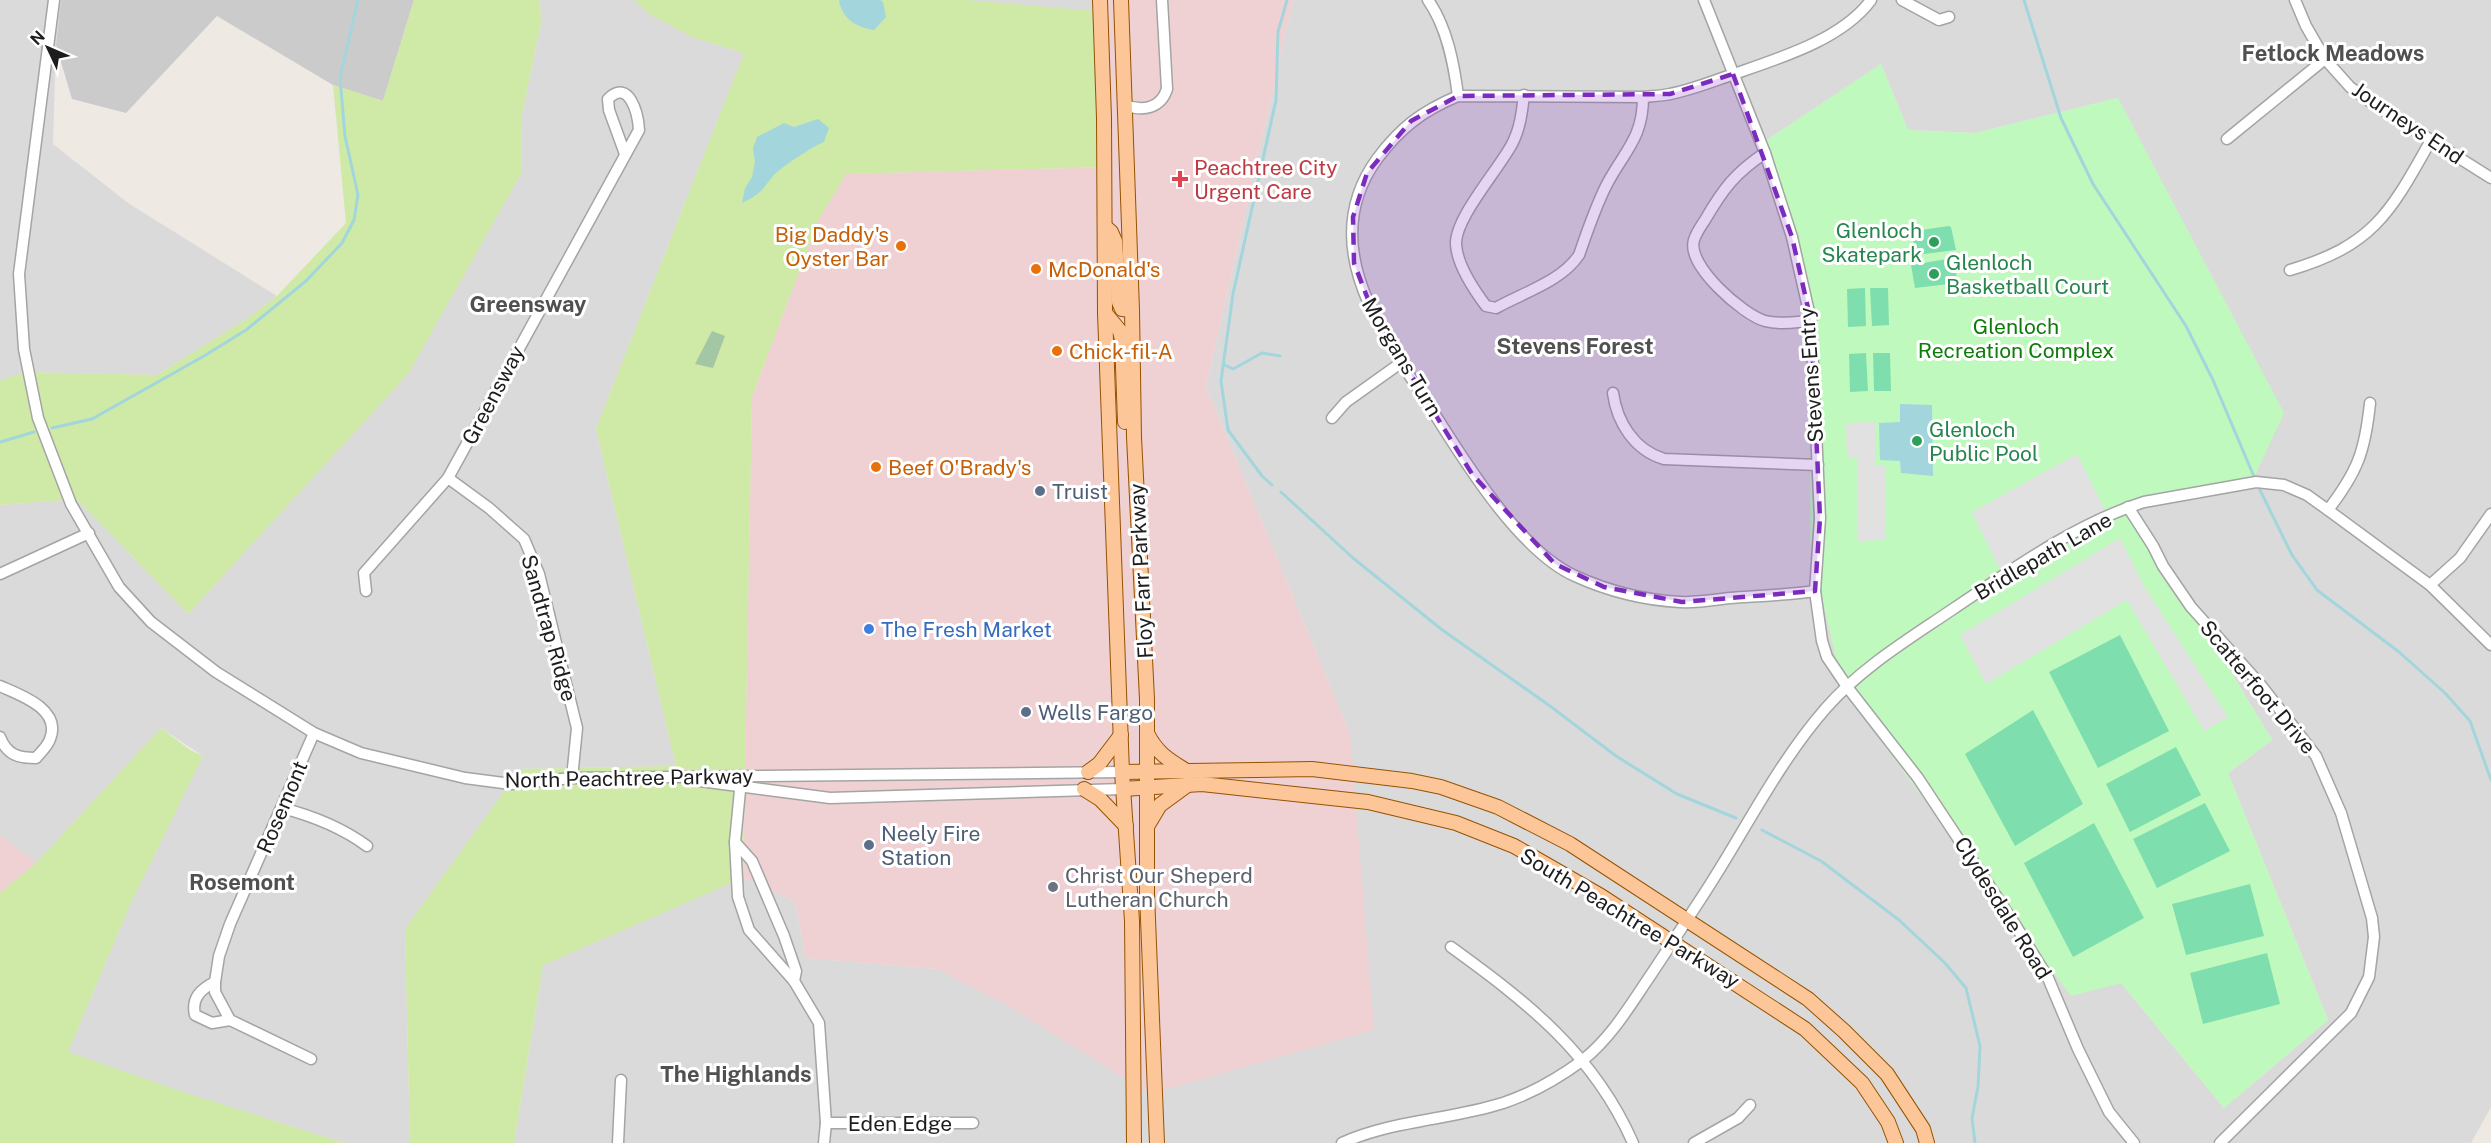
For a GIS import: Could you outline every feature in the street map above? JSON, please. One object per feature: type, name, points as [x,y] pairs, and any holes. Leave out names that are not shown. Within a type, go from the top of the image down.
[{"type":"main road","name":"Floy Farr Parkway","points":[[1100,0],[1105,313],[1122,772],[1132,921],[1134,1143]]},
{"type":"main road","name":"Floy Farr Parkway","points":[[1121,0],[1134,437],[1147,734],[1147,894],[1157,1143]]},
{"type":"main road","points":[[1105,227],[1111,231],[1114,240],[1119,302],[1122,309],[1132,310]]},
{"type":"main road","points":[[1105,313],[1120,331],[1125,423],[1134,437]]},
{"type":"main road","points":[[1147,734],[1153,746],[1163,757],[1185,770]]},
{"type":"main road","points":[[1088,772],[1099,764],[1121,735]]},
{"type":"main road","name":"South Peachtree Parkway","points":[[1122,772],[1312,769],[1412,781],[1441,787],[1478,799],[1570,844],[1808,999],[1845,1031],[1887,1074],[1918,1122],[1927,1143]]},
{"type":"main road","points":[[1147,827],[1160,805],[1188,785]]},
{"type":"main road","name":"South Peachtree Parkway","points":[[1123,789],[1188,785],[1272,790],[1368,802],[1456,823],[1514,846],[1601,896],[1805,1029],[1862,1083],[1888,1122],[1896,1143]]},
{"type":"main road","points":[[1084,789],[1100,800],[1126,826]]},
{"type":"street","name":"North Peachtree Parkway","points":[[54,0],[18,274],[24,350],[32,398],[71,504],[119,586],[152,622],[216,672],[314,733],[361,753],[465,778],[511,784],[572,778],[661,776],[741,781],[993,773],[1122,772]]},
{"type":"street","points":[[1125,105],[1142,108],[1153,106],[1164,99],[1167,89],[1162,0]]},
{"type":"street","points":[[1428,0],[1442,28],[1458,96]]},
{"type":"street","name":"Stevens Entry","points":[[1704,0],[1765,153],[1792,237],[1811,321],[1820,519],[1815,591],[1822,641],[1827,657],[1848,688]]},
{"type":"street","name":"Morgans Turn","points":[[1815,591],[1682,602],[1647,599],[1604,587],[1574,575],[1555,564],[1531,543],[1472,474],[1374,315],[1359,282],[1354,263],[1353,217],[1367,173],[1387,146],[1411,121],[1434,106],[1458,96],[1643,97],[1670,94],[1733,74],[1820,40],[1862,13],[1871,0]]},
{"type":"street","points":[[1902,0],[1939,21],[1948,17]]},
{"type":"street","name":"Journeys End","points":[[2295,0],[2306,26],[2325,59],[2350,87],[2491,178]]},
{"type":"street","points":[[2227,139],[2325,59]]},
{"type":"street","name":"Greensway","points":[[366,591],[364,573],[448,478],[639,130],[634,107],[626,94],[620,91],[615,92],[608,99],[609,110],[625,154]]},
{"type":"street","points":[[1524,95],[1519,129],[1512,144],[1469,210],[1459,228],[1455,242],[1458,256],[1478,295],[1486,306],[1496,308],[1562,273],[1573,264],[1579,255],[1606,185],[1639,131],[1643,117],[1643,97]]},
{"type":"street","points":[[2290,270],[2329,257],[2367,233],[2382,219],[2431,141]]},
{"type":"street","points":[[1765,153],[1742,168],[1726,186],[1694,240],[1694,254],[1699,266],[1737,304],[1755,317],[1777,324],[1811,321]]},
{"type":"street","points":[[1332,418],[1346,402],[1402,362]]},
{"type":"street","points":[[1613,393],[1615,409],[1623,427],[1651,455],[1664,459],[1818,465]]},
{"type":"street","points":[[2328,510],[2354,473],[2362,456],[2370,403]]},
{"type":"street","name":"Sandtrap Ridge","points":[[448,478],[489,508],[524,540],[539,574],[577,728],[572,778]]},
{"type":"street","name":"Bridlepath Lane","points":[[1342,1143],[1401,1124],[1464,1113],[1504,1103],[1545,1083],[1582,1060],[1615,1028],[1673,942],[1803,738],[1827,706],[1865,670],[2020,565],[2053,545],[2128,507],[2253,483],[2284,485],[2307,495],[2430,585],[2491,645]]},
{"type":"street","name":"Scatterfoot Drive","points":[[2128,507],[2190,607],[2260,684],[2316,756],[2341,813],[2372,918],[2374,937],[2369,977],[2351,1013],[2220,1143]]},
{"type":"street","points":[[2430,585],[2460,558],[2491,514]]},
{"type":"street","points":[[0,574],[89,533]]},
{"type":"street","points":[[0,686],[38,703],[46,713],[53,729],[50,741],[36,758],[18,758],[4,747],[0,737]]},
{"type":"street","name":"Clydesdale Road","points":[[1848,688],[1900,754],[2014,922],[2048,978],[2078,1049],[2109,1112],[2134,1143]]},
{"type":"street","name":"Rosemont","points":[[230,1020],[215,992],[219,956],[230,924],[314,733]]},
{"type":"street","points":[[993,773],[995,793]]},
{"type":"street","points":[[824,1143],[826,1123],[819,1023],[794,981],[749,930],[738,897],[735,842],[741,781],[830,798],[1123,789]]},
{"type":"street","points":[[282,808],[327,822],[349,833],[367,846]]},
{"type":"street","points":[[735,842],[752,861],[769,901],[796,971],[794,981]]},
{"type":"street","points":[[1451,946],[1541,1015],[1582,1060],[1620,1115],[1633,1143]]},
{"type":"street","points":[[215,982],[205,987],[196,996],[193,1005],[195,1014],[212,1023],[230,1020],[312,1059]]},
{"type":"street","points":[[618,1143],[621,1080]]},
{"type":"street","points":[[1694,1143],[1738,1118],[1750,1105]]},
{"type":"street","name":"Eden Edge","points":[[826,1123],[973,1123]]},
{"type":"highlighted area","points":[[1733,74],[1792,237],[1811,321],[1820,518],[1815,591],[1682,602],[1604,587],[1555,564],[1472,474],[1374,315],[1354,263],[1353,217],[1367,173],[1411,121],[1458,96],[1670,94]]},
{"type":"shaded area","points":[[0,0],[61,0],[56,45],[53,144],[128,203],[277,296],[248,318],[157,375],[25,372],[0,381]]},
{"type":"shaded area","points":[[61,0],[414,0],[383,101],[333,85],[217,16],[126,113],[72,99],[56,45]]},
{"type":"shaded area","points":[[540,0],[634,0],[651,15],[692,37],[744,53],[596,429],[676,766],[520,769],[405,929],[410,1143],[344,1143],[183,1092],[68,1052],[131,903],[203,756],[161,728],[36,863],[0,835],[0,505],[77,499],[188,614],[408,374],[521,174],[522,115],[541,23]]},
{"type":"shaded area","points":[[966,0],[1092,0],[1093,11],[971,1]]},
{"type":"shaded area","points":[[1092,0],[1293,0],[1206,387],[1350,734],[1374,1030],[1150,1094],[1005,1004],[937,969],[806,958],[795,901],[743,878],[752,397],[819,219],[846,174],[1105,167]]},
{"type":"shaded area","points":[[1293,0],[2491,0],[2491,1107],[2471,1143],[514,1143],[543,965],[743,878],[795,901],[806,958],[937,969],[1005,1004],[1350,734],[1206,387]],"holes":[[[1881,64],[1908,130],[1975,133],[2118,98],[2112,516],[2163,572],[2219,652],[2272,740],[2228,773],[2328,1020],[2224,1108],[2121,983],[2071,995],[1843,690],[1811,332]]]},
{"type":"shaded area","points":[[1875,422],[1876,465],[1885,465],[1886,540],[1858,541],[1857,457],[1847,458],[1846,423]]},
{"type":"shaded area","points":[[2077,454],[2106,512],[2000,570],[1972,512]]},
{"type":"shaded area","points":[[2120,538],[2144,586],[2228,717],[2204,731],[2127,600],[1986,684],[1960,635]]},
{"type":"shaded area","points":[[0,835],[36,863],[0,893]]},
{"type":"green space","points":[[414,0],[540,0],[541,23],[522,115],[521,174],[408,374],[188,614],[77,499],[0,505],[0,381],[25,372],[157,375],[248,318],[277,296],[346,223],[333,85],[383,101]]},
{"type":"green space","points":[[634,0],[966,0],[1093,11],[1106,167],[846,174],[819,219],[752,397],[743,878],[543,965],[514,1143],[410,1143],[405,929],[520,769],[676,766],[596,429],[744,53],[692,37],[651,15]]},
{"type":"green space","name":"Glenloch Recreation Complex","points":[[1881,64],[1908,130],[1975,133],[2118,98],[2284,413],[2251,484],[2138,503],[2132,520],[2163,572],[2219,652],[2272,740],[2228,773],[2328,1020],[2224,1108],[2121,983],[2071,996],[1843,690],[1810,544],[1811,332],[1762,143]]},
{"type":"green space","name":"Glenloch Skatepark","points":[[1949,226],[1956,250],[1916,255],[1912,234],[1914,231]]},
{"type":"green space","name":"Glenloch Basketball Court","points":[[1953,258],[1958,283],[1915,288],[1911,265]]},
{"type":"green space","points":[[1865,288],[1866,326],[1848,327],[1847,289]]},
{"type":"green space","points":[[1870,288],[1888,288],[1889,325],[1872,326]]},
{"type":"green space","points":[[712,331],[725,336],[713,368],[695,364]]},
{"type":"green space","points":[[1866,353],[1868,391],[1850,392],[1849,354]]},
{"type":"green space","points":[[1873,353],[1890,353],[1891,391],[1874,391]]},
{"type":"green space","points":[[2120,635],[2169,731],[2098,768],[2049,672]]},
{"type":"green space","points":[[2033,710],[2083,804],[2015,846],[1965,754]]},
{"type":"green space","points":[[161,728],[190,750],[203,756],[131,903],[68,1052],[183,1092],[344,1143],[0,1143],[0,893],[36,863]]},
{"type":"green space","points":[[2176,747],[2201,795],[2130,832],[2106,784]]},
{"type":"green space","points":[[2205,803],[2230,851],[2157,888],[2133,839]]},
{"type":"green space","points":[[2094,823],[2144,918],[2073,957],[2024,863]]},
{"type":"green space","points":[[2250,884],[2264,936],[2186,955],[2172,904]]},
{"type":"green space","points":[[2267,953],[2280,1004],[2203,1024],[2190,973]]},
{"type":"water","points":[[839,0],[880,0],[883,2],[886,17],[874,30],[861,27],[847,17]]},
{"type":"water","points":[[818,119],[829,128],[824,142],[782,168],[760,192],[742,203],[745,188],[752,177],[755,162],[753,148],[757,137],[784,123],[794,127]]},
{"type":"water","name":"Glenloch Public Pool","points":[[1900,404],[1932,405],[1933,476],[1901,473],[1900,461],[1880,460],[1879,423],[1900,422]]},
{"type":"waterway","points":[[52,428],[92,419],[246,330],[306,281],[342,243],[354,220],[358,195],[345,136],[340,78],[358,0]]},
{"type":"waterway","points":[[1272,485],[1262,476],[1228,430],[1221,381],[1233,294],[1276,100],[1278,32],[1287,0]]},
{"type":"waterway","points":[[2024,0],[2061,118],[2093,184],[2186,326],[2213,380],[2255,479]]},
{"type":"waterway","points":[[1223,364],[1233,369],[1262,353],[1280,356]]},
{"type":"waterway","points":[[0,442],[34,432]]},
{"type":"waterway","points":[[2258,486],[2292,555],[2317,590],[2399,652],[2445,693],[2470,721],[2491,780]]},
{"type":"waterway","points":[[1281,492],[1353,558],[1441,629],[1616,756],[1677,794],[1736,818]]},
{"type":"waterway","points":[[1762,830],[1821,861],[1899,920],[1945,963],[1966,988],[1980,1046],[1978,1087],[1972,1118],[1975,1143]]},
{"type":"place","name":"Peachtree City Urgent Care","points":[[1180,179]]},
{"type":"place","name":"Glenloch Skatepark","points":[[1934,242]]},
{"type":"place","name":"Big Daddy's Oyster Bar","points":[[901,246]]},
{"type":"place","name":"McDonald's","points":[[1036,269]]},
{"type":"place","name":"Glenloch Basketball Court","points":[[1934,274]]},
{"type":"place","name":"Chick-fil-A","points":[[1057,351]]},
{"type":"place","name":"Glenloch Public Pool","points":[[1917,441]]},
{"type":"place","name":"Beef O'Brady's","points":[[876,467]]},
{"type":"place","name":"Truist","points":[[1040,491]]},
{"type":"place","name":"The Fresh Market","points":[[869,629]]},
{"type":"place","name":"Wells Fargo","points":[[1026,712]]},
{"type":"place","name":"Neely Fire Station","points":[[869,845]]},
{"type":"place","name":"Christ Our Sheperd Lutheran Church","points":[[1053,887]]},
{"type":"district","name":"Fetlock Meadows","points":[[2333,53]]},
{"type":"district","name":"Greensway","points":[[528,304]]},
{"type":"district","name":"Stevens Forest","points":[[1575,346]]},
{"type":"district","name":"Rosemont","points":[[242,882]]},
{"type":"district","name":"The Highlands","points":[[736,1074]]}]
